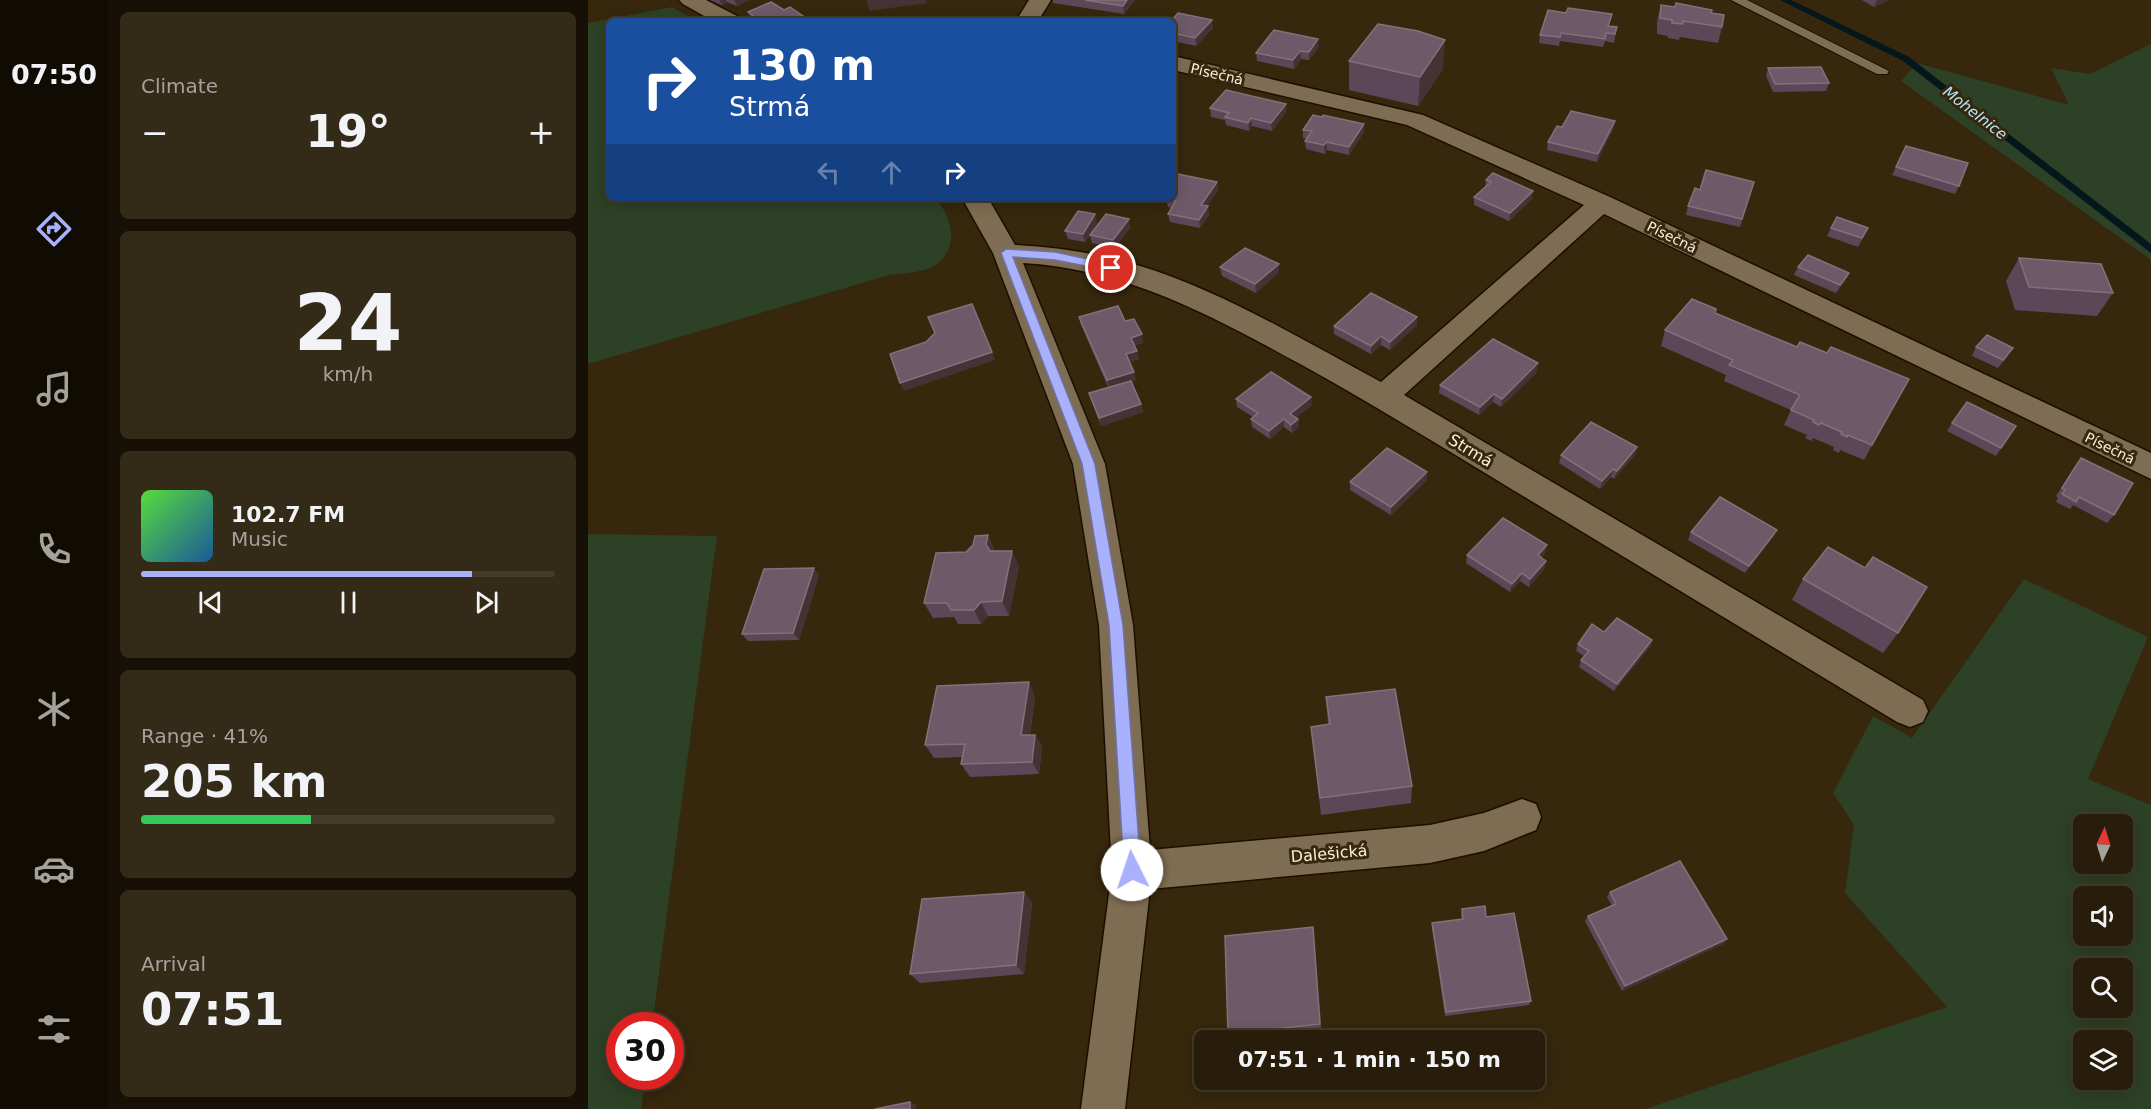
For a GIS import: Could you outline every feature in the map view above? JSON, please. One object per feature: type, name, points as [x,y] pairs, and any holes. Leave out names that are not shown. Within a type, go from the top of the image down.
[{"type":"street","points":[[690,0],[723,18]]},
{"type":"street","points":[[1029,18],[1040,0]]},
{"type":"street","name":"Písečná","points":[[1176,64],[1415,120],[1601,203],[2151,467]]},
{"type":"street","points":[[977,201],[1006,253],[1089,464],[1116,625],[1132,870],[1103,1109]]},
{"type":"street","points":[[1383,397],[1601,203]]},
{"type":"street","name":"Strmá","points":[[1006,253],[1055,256],[1129,272],[1186,294],[1257,328],[1383,397],[1910,711]]},
{"type":"street","name":"Dalešická","points":[[1132,870],[1430,844],[1484,832],[1522,817]]},
{"type":"lane","points":[[1737,0],[1882,71]]},
{"type":"green space","points":[[672,7],[691,18],[614,18]]},
{"type":"green space","points":[[606,20],[606,201],[937,201],[950,224],[950,244],[947,253],[932,267],[889,275],[588,364],[588,23]]},
{"type":"green space","points":[[2151,44],[2151,260],[1901,81],[1917,63],[2069,105],[2051,68],[2090,74]]},
{"type":"green space","points":[[588,534],[717,536],[654,1012],[606,1012],[606,1090],[644,1090],[641,1109],[588,1109]]},
{"type":"green space","points":[[2024,579],[2148,637],[2088,779],[2151,805],[2151,1109],[1645,1109],[1947,1007],[1845,893],[1854,825],[1833,793],[1873,716],[1912,738]]},
{"type":"building","points":[[1085,0],[1127,0],[1123,6]]},
{"type":"building","points":[[771,2],[784,10],[790,7],[803,16],[757,18],[748,12]]},
{"type":"building","points":[[1676,3],[1712,10],[1711,13],[1724,15],[1722,27],[1683,21],[1683,24],[1672,23],[1672,20],[1660,18],[1661,5],[1675,7]]},
{"type":"building","points":[[1568,8],[1612,14],[1608,26],[1617,27],[1615,34],[1606,33],[1605,39],[1561,33],[1560,37],[1540,35],[1548,10],[1566,13]]},
{"type":"building","points":[[1178,13],[1212,20],[1195,38],[1176,34],[1176,18],[1174,18]]},
{"type":"building","points":[[1378,24],[1418,31],[1445,40],[1420,77],[1349,61]]},
{"type":"building","points":[[1274,30],[1318,39],[1309,52],[1300,51],[1293,60],[1256,53]]},
{"type":"building","points":[[1821,67],[1829,83],[1775,84],[1768,68]]},
{"type":"building","points":[[1226,90],[1286,104],[1271,123],[1251,118],[1248,123],[1225,117],[1229,113],[1210,108]]},
{"type":"building","points":[[1571,111],[1615,121],[1598,154],[1548,142],[1557,126],[1562,127]]},
{"type":"building","points":[[1313,115],[1364,124],[1349,147],[1327,142],[1324,145],[1305,141],[1312,131],[1303,130]]},
{"type":"building","points":[[1906,146],[1968,163],[1959,186],[1896,167]]},
{"type":"building","points":[[1706,170],[1754,182],[1742,219],[1688,206],[1695,188],[1700,190]]},
{"type":"building","points":[[1493,173],[1533,191],[1510,213],[1474,197],[1491,182],[1486,180]]},
{"type":"building","points":[[1176,174],[1217,182],[1201,205],[1208,206],[1199,220],[1168,214],[1176,201]]},
{"type":"building","points":[[1078,211],[1095,214],[1083,234],[1065,231]]},
{"type":"building","points":[[1106,214],[1129,219],[1113,240],[1090,235]]},
{"type":"building","points":[[1837,217],[1868,228],[1862,238],[1831,228]]},
{"type":"building","points":[[1245,248],[1279,264],[1255,284],[1220,267]]},
{"type":"building","points":[[1808,255],[1849,273],[1840,285],[1798,267]]},
{"type":"building","points":[[2019,258],[2101,264],[2113,293],[2029,287]]},
{"type":"building","points":[[1371,293],[1417,317],[1390,342],[1381,336],[1371,346],[1334,326]]},
{"type":"building","points":[[1692,299],[1716,309],[1715,313],[1797,347],[1800,342],[1827,353],[1831,347],[1909,379],[1872,445],[1848,435],[1847,437],[1841,434],[1842,432],[1821,423],[1819,425],[1813,422],[1814,420],[1791,410],[1800,395],[1729,365],[1733,360],[1665,330]]},
{"type":"building","points":[[972,304],[992,352],[900,383],[890,354],[926,342],[935,333],[928,317]]},
{"type":"building","points":[[1118,306],[1125,321],[1134,319],[1142,334],[1131,338],[1137,351],[1126,354],[1134,372],[1107,380],[1079,317]]},
{"type":"building","points":[[1987,335],[2013,348],[2003,360],[1976,347]]},
{"type":"building","points":[[1493,339],[1538,363],[1502,399],[1494,394],[1480,407],[1440,385]]},
{"type":"building","points":[[1271,372],[1311,397],[1290,414],[1298,419],[1291,425],[1284,419],[1269,431],[1251,419],[1258,413],[1236,399]]},
{"type":"building","points":[[1131,381],[1141,404],[1099,418],[1089,393]]},
{"type":"building","points":[[1967,402],[2016,426],[2001,448],[1952,423]]},
{"type":"building","points":[[1591,422],[1637,447],[1617,471],[1613,469],[1602,481],[1561,455]]},
{"type":"building","points":[[1387,448],[1427,472],[1391,507],[1350,482]]},
{"type":"building","points":[[2081,458],[2133,483],[2114,515],[2079,497],[2076,502],[2062,494],[2065,490],[2062,488]]},
{"type":"building","points":[[1720,497],[1777,530],[1749,566],[1691,532]]},
{"type":"building","points":[[1503,518],[1547,545],[1538,555],[1546,561],[1530,579],[1522,573],[1512,584],[1467,555]]},
{"type":"building","points":[[988,535],[986,544],[990,551],[1012,551],[1002,601],[981,602],[974,610],[951,610],[947,603],[924,603],[936,553],[966,552],[973,545],[975,536]]},
{"type":"building","points":[[1828,547],[1865,568],[1873,557],[1927,587],[1898,633],[1803,579]]},
{"type":"building","points":[[814,568],[793,633],[742,634],[764,569]]},
{"type":"building","points":[[1617,618],[1652,640],[1617,684],[1581,660],[1589,651],[1578,644],[1592,624],[1604,632]]},
{"type":"building","points":[[1029,682],[1021,735],[1035,735],[1032,762],[961,764],[965,744],[925,745],[937,686]]},
{"type":"building","points":[[1395,689],[1412,786],[1320,798],[1311,727],[1330,724],[1326,697]]},
{"type":"building","points":[[1680,861],[1727,939],[1625,986],[1588,916],[1616,904],[1610,892]]},
{"type":"building","points":[[1024,892],[1016,965],[910,974],[922,899]]},
{"type":"building","points":[[1485,906],[1486,917],[1514,913],[1531,1001],[1446,1012],[1432,923],[1463,919],[1462,909]]},
{"type":"building","points":[[1313,927],[1320,1024],[1265,1030],[1228,1030],[1225,936]]},
{"type":"building","points":[[910,1102],[910,1109],[875,1109]]},
{"type":"waterway","name":"Mohelnice","points":[[1784,0],[1906,59],[2151,249]]},
{"type":"route","points":[[1111,268],[1055,256],[1006,253],[1089,464],[1116,625],[1132,870]]}]
